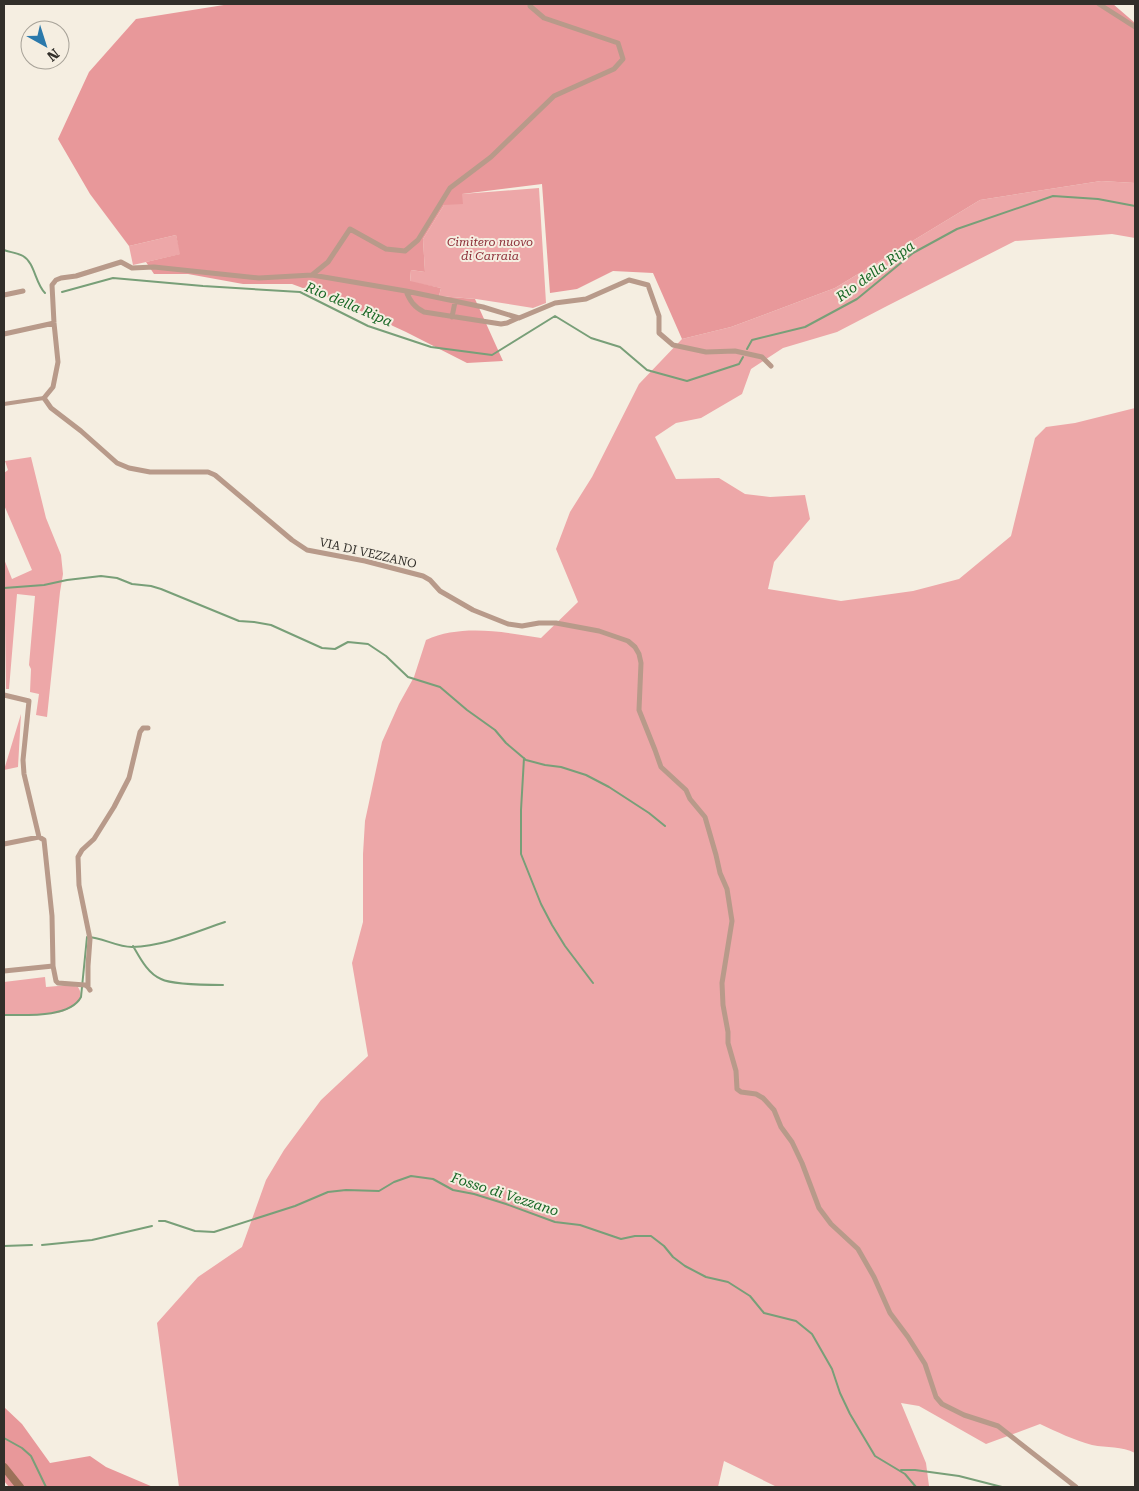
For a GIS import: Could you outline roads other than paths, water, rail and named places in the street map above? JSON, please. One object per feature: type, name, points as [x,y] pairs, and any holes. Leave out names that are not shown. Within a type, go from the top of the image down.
[{"type":"main road","points":[[4,1467],[20,1487]]},
{"type":"street","points":[[312,275],[328,262],[350,229],[386,249],[405,251],[418,240],[450,188],[491,157],[554,96],[614,69],[622,59],[618,43],[544,18],[530,4]]},
{"type":"street","points":[[1099,4],[1135,27]]},
{"type":"street","points":[[4,404],[44,398],[52,386],[58,362],[51,289],[56,280],[121,262],[132,268],[154,267],[252,277],[312,275],[482,307],[519,318]]},
{"type":"street","points":[[406,292],[416,308],[424,312],[501,324],[555,303],[586,298],[629,280],[648,285],[658,316],[659,333],[673,346],[706,352],[735,351],[762,357],[771,366]]},
{"type":"street","points":[[4,295],[23,291]]},
{"type":"street","points":[[452,317],[455,302]]},
{"type":"street","points":[[4,334],[54,323]]},
{"type":"street","name":"VIA DI VEZZANO","points":[[44,398],[51,408],[81,431],[117,463],[129,468],[150,472],[208,472],[215,475],[292,540],[307,550],[365,561],[423,576],[430,580],[440,591],[473,610],[508,624],[522,626],[556,623],[599,631],[628,640],[635,647],[641,663],[639,710],[661,767],[686,790],[690,800],[705,817],[731,905],[732,921],[722,983],[728,1043],[736,1071],[737,1089],[741,1092],[756,1094],[763,1098],[774,1110],[781,1127],[797,1151],[819,1208],[831,1224],[858,1249],[874,1276],[890,1313],[925,1364],[936,1397],[942,1404],[964,1415],[998,1426],[1076,1487]]},
{"type":"street","points":[[4,695],[29,701],[23,767],[39,837]]},
{"type":"street","points":[[4,844],[39,837],[44,840],[52,916],[54,977],[58,983],[85,985],[89,989],[90,939],[80,885],[78,857],[82,850],[94,839],[114,807],[129,778],[140,732],[143,728],[148,728]]},
{"type":"street","points":[[4,971],[53,966]]},
{"type":"waterway","name":"Rio della Ripa","points":[[747,349],[752,340],[805,327],[857,299],[913,253],[957,229],[1053,196],[1098,199],[1135,206]]},
{"type":"waterway","name":"Rio della Ripa","points":[[4,250],[21,255],[27,259],[45,293]]},
{"type":"waterway","name":"Rio della Ripa","points":[[62,292],[113,278],[300,292],[368,326],[431,347],[492,355],[555,316],[591,338],[620,347],[647,370],[687,381],[739,364],[743,357]]},
{"type":"waterway","points":[[4,588],[44,585],[101,576],[117,578],[132,584],[161,589],[239,621],[271,625],[322,648],[335,649],[348,642],[368,644],[386,656],[408,677],[440,687],[495,730],[506,743],[526,760],[561,767],[586,775],[609,787],[649,813],[665,826]]},
{"type":"waterway","points":[[524,758],[521,854],[541,904],[552,925],[565,946],[593,983]]},
{"type":"waterway","points":[[4,1015],[47,1014],[67,1009],[75,1004],[81,997],[87,937],[126,947],[144,946],[180,938],[225,922]]},
{"type":"waterway","points":[[133,946],[148,970],[156,977],[182,984],[223,985]]},
{"type":"waterway","name":"Fosso di Vezzano","points":[[159,1221],[165,1221],[195,1231],[214,1232],[295,1206],[328,1192],[346,1190],[379,1191],[394,1182],[411,1176],[433,1179],[453,1190],[506,1204],[555,1222],[580,1225],[621,1239],[635,1236],[651,1236],[685,1266],[706,1277],[728,1282],[750,1296],[764,1313],[796,1321],[812,1334],[832,1369],[850,1414],[875,1456],[905,1474],[916,1487]]},
{"type":"waterway","name":"Fosso di Vezzano","points":[[42,1245],[92,1240],[152,1226]]},
{"type":"waterway","name":"Fosso di Vezzano","points":[[4,1246],[32,1245]]},
{"type":"waterway","points":[[4,1438],[22,1448],[31,1456],[46,1487]]},
{"type":"waterway","points":[[901,1470],[959,1476],[1002,1487]]},
{"type":"park label","name":"Cimitero nuovo di Carraia","points":[[490,249]]}]
